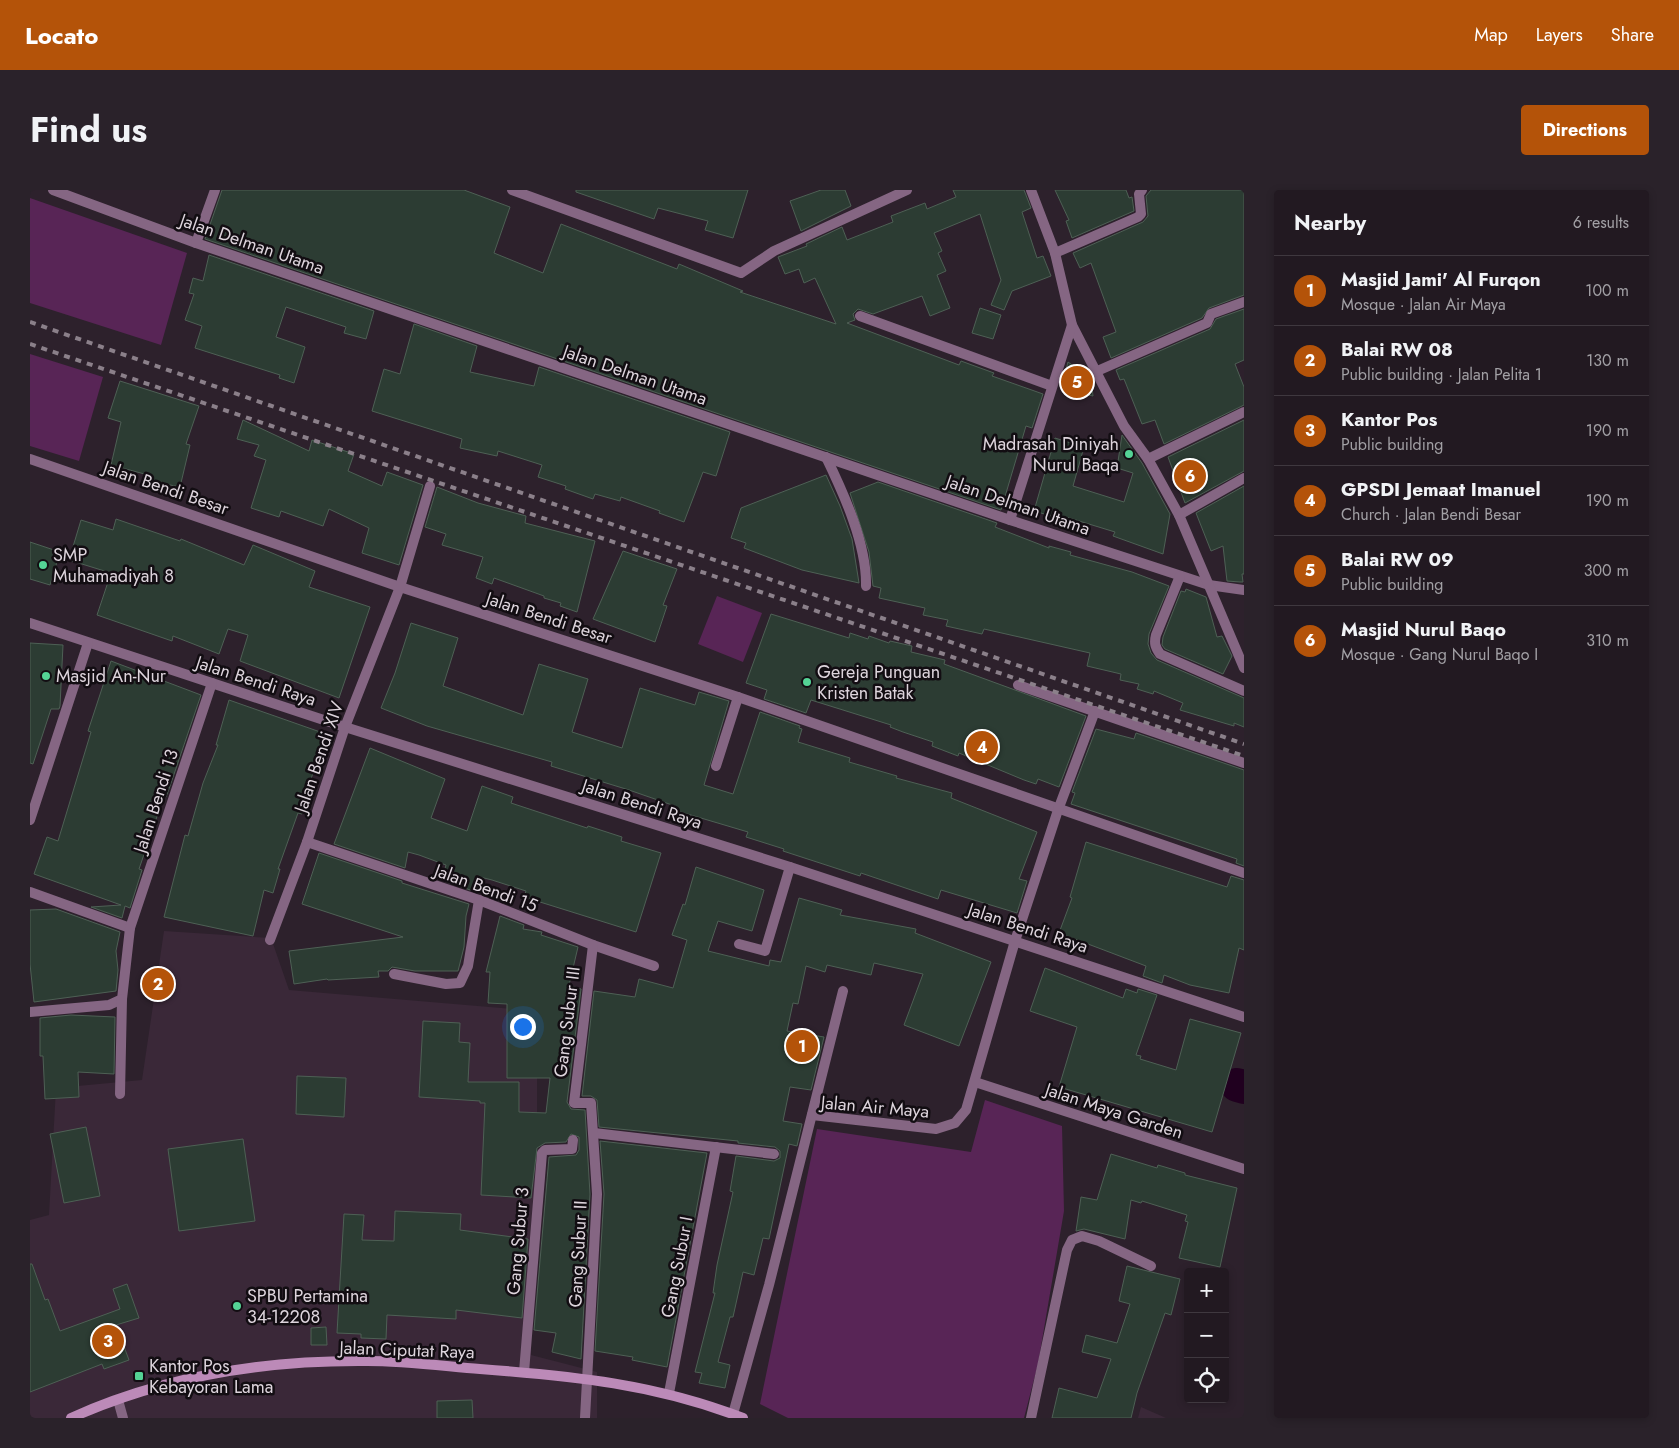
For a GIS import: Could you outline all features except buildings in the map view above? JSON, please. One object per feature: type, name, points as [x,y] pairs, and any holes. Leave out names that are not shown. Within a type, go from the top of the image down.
[{"type":"main road","name":"Jalan Ciputat Raya","points":[[72,1418],[118,1400],[196,1377],[281,1365],[367,1361],[588,1377],[669,1393],[744,1418]]},
{"type":"street","name":"Jalan Delman Utama","points":[[53,190],[196,243],[1010,520],[1208,585],[1244,590]]},
{"type":"street","points":[[196,243],[215,190]]},
{"type":"street","points":[[512,190],[741,273],[774,251],[907,190]]},
{"type":"street","points":[[1031,190],[1055,253],[1072,325],[1124,426],[1148,459],[1179,515],[1244,668]]},
{"type":"street","points":[[1055,253],[1138,217],[1142,214],[1139,194],[1142,190]]},
{"type":"street","points":[[1095,372],[1207,323],[1211,314],[1244,302]]},
{"type":"street","points":[[860,316],[1052,386]]},
{"type":"street","points":[[1010,520],[1072,325]]},
{"type":"street","points":[[1148,459],[1244,412]]},
{"type":"street","points":[[826,457],[850,514],[861,553],[866,586]]},
{"type":"street","name":"Jalan Bendi Besar","points":[[30,459],[400,586],[738,697],[1058,810],[1244,873]]},
{"type":"street","points":[[1179,515],[1244,478]]},
{"type":"street","name":"Jalan Bendi XIV","points":[[270,940],[307,842],[345,727],[400,586],[430,486]]},
{"type":"street","points":[[1180,576],[1156,635],[1154,643],[1156,648],[1160,654],[1244,691]]},
{"type":"street","name":"Jalan Bendi Raya","points":[[30,623],[345,727],[790,868],[1244,1017]]},
{"type":"street","points":[[30,820],[88,643]]},
{"type":"street","name":"Jalan Bendi 13","points":[[120,1094],[122,999],[130,928],[212,683]]},
{"type":"street","points":[[1018,685],[1244,763]]},
{"type":"street","points":[[716,766],[738,697]]},
{"type":"street","name":"Jalan Air Maya","points":[[732,1414],[771,1276],[812,1114],[936,1129],[955,1123],[966,1110],[1015,941],[1058,810],[1095,711]]},
{"type":"street","name":"Jalan Bendi 15","points":[[307,842],[479,900],[593,945],[654,966]]},
{"type":"street","points":[[740,944],[765,951],[790,868]]},
{"type":"street","points":[[30,892],[130,928]]},
{"type":"street","points":[[394,974],[446,984],[460,983],[468,966],[474,919],[479,900]]},
{"type":"street","name":"Gang Subur III","points":[[574,1102],[593,945]]},
{"type":"street","points":[[812,1114],[843,991]]},
{"type":"street","points":[[30,1012],[110,1005],[122,999]]},
{"type":"street","name":"Jalan Maya Garden","points":[[974,1082],[1244,1169]]},
{"type":"street","name":"Gang Subur II","points":[[574,1102],[591,1103],[597,1204],[585,1418]]},
{"type":"street","points":[[594,1133],[774,1154]]},
{"type":"street","name":"Gang Subur 3","points":[[524,1372],[542,1154],[545,1150],[572,1149],[573,1140]]},
{"type":"street","name":"Gang Subur I","points":[[669,1393],[716,1147]]},
{"type":"street","points":[[1031,1418],[1067,1250],[1072,1240],[1082,1236],[1099,1240],[1151,1266]]},
{"type":"street","points":[[118,1400],[123,1418]]},
{"type":"shaded area","points":[[30,198],[187,253],[161,345],[30,303]]},
{"type":"shaded area","points":[[30,354],[103,377],[79,461],[30,446]]},
{"type":"shaded area","points":[[717,596],[762,613],[743,662],[698,644]]},
{"type":"shaded area","points":[[164,931],[271,938],[289,990],[537,1011],[537,1154],[531,1355],[597,1372],[597,1418],[30,1418],[30,1220],[49,1215],[56,1088],[142,1080]]},
{"type":"shaded area","points":[[985,1100],[1062,1126],[1064,1211],[1038,1364],[1024,1418],[788,1418],[760,1404],[817,1129],[971,1152]]},
{"type":"shaded area","points":[[1141,1407],[1166,1418],[1138,1418]]},
{"type":"waterway","points":[[1237,1085],[1244,1087]]},
{"type":"railway","points":[[30,322],[1244,744]]},
{"type":"railway","points":[[30,344],[1244,756]]},
{"type":"place","name":"Balai RW 09","points":[[1077,382]]},
{"type":"place","name":"Madrasah Diniyah Nurul Baqa","points":[[1129,454]]},
{"type":"place","name":"Masjid Nurul Baqo","points":[[1190,476]]},
{"type":"place","name":"SMP Muhamadiyah 8","points":[[43,565]]},
{"type":"place","name":"Masjid An-Nur","points":[[46,676]]},
{"type":"place","name":"Gereja Punguan Kristen Batak","points":[[807,682]]},
{"type":"place","name":"GPSDI Jemaat Imanuel","points":[[982,747]]},
{"type":"place","name":"Balai RW 08","points":[[158,984]]},
{"type":"place","name":"Masjid Jami' Al Furqon","points":[[802,1046]]},
{"type":"place","name":"SPBU Pertamina 34-12208","points":[[237,1306]]},
{"type":"place","name":"Kantor Pos","points":[[108,1341]]},
{"type":"place","name":"Kantor Pos Kebayoran Lama","points":[[139,1376]]}]
